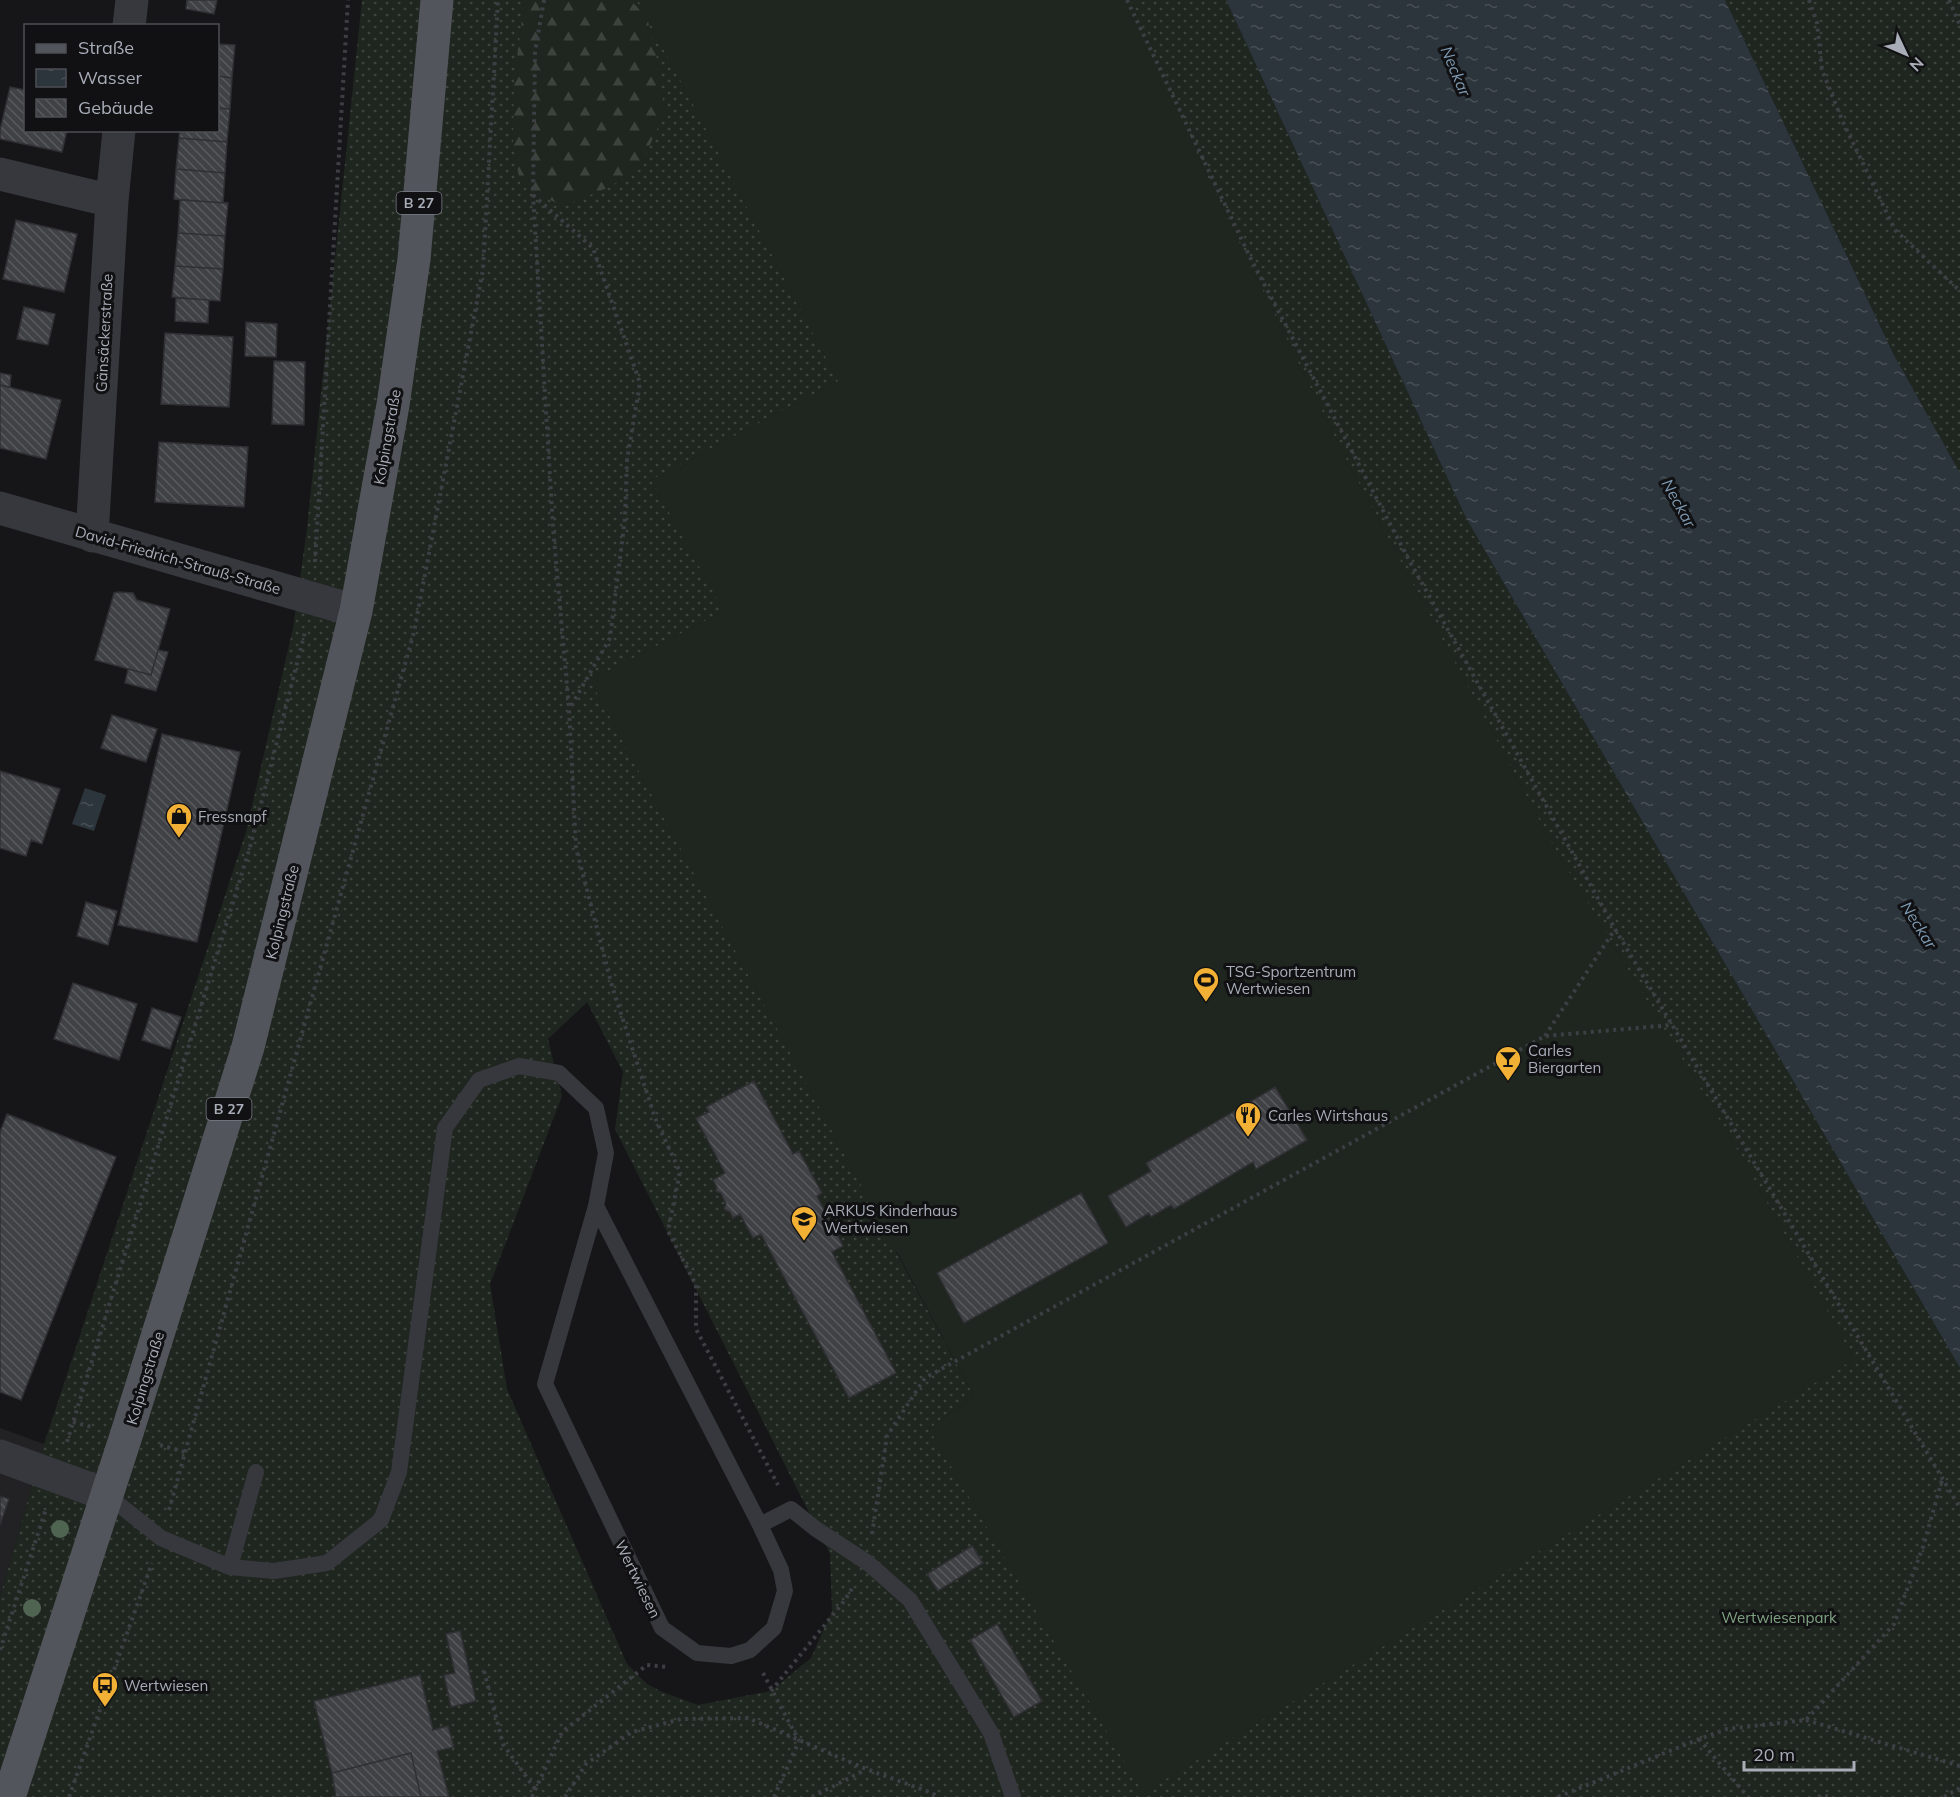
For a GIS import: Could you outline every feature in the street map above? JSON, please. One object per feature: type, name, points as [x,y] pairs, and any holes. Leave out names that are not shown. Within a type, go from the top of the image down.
[{"type":"main road","name":"Kolpingstraße","points":[[9,1797],[248,1047],[356,610],[393,405],[414,259],[437,0]]},
{"type":"street","points":[[129,24],[132,0]]},
{"type":"street","name":"Gänsäckerstraße","points":[[92,536],[112,201],[119,132]]},
{"type":"street","points":[[0,174],[112,201]]},
{"type":"street","name":"David-Friedrich-Strauß-Straße","points":[[0,508],[356,610]]},
{"type":"street","points":[[0,1456],[107,1495]]},
{"type":"lane","name":"Wertwiesen","points":[[107,1495],[161,1538],[230,1567],[274,1571],[327,1563],[381,1520],[399,1472],[445,1128],[479,1080],[519,1066],[559,1073],[596,1108],[606,1153],[596,1206],[545,1384],[662,1628],[697,1653],[731,1656],[750,1650]]},
{"type":"lane","points":[[596,1206],[781,1570],[785,1591],[774,1628],[750,1650]]},
{"type":"lane","points":[[230,1567],[256,1472]]},
{"type":"lane","points":[[760,1525],[791,1509],[816,1529],[868,1563],[910,1600],[991,1733],[1013,1797]]},
{"type":"path","points":[[0,1650],[250,847],[313,599],[348,0]]},
{"type":"path","points":[[69,1797],[161,1538],[414,632],[483,270],[498,0]]},
{"type":"path","points":[[544,0],[535,52],[533,195],[553,527],[569,709],[576,848],[612,987],[655,1118],[680,1172],[668,1231],[696,1285],[696,1329],[791,1509]]},
{"type":"path","points":[[1127,0],[1250,257],[1409,560],[1615,929],[1960,1508]]},
{"type":"path","points":[[1809,0],[1817,22],[1822,70],[1842,120],[1894,230],[1960,291]]},
{"type":"path","points":[[1949,0],[1960,25]]},
{"type":"path","points":[[533,195],[593,248],[640,383],[627,460],[625,518],[610,638],[569,709]]},
{"type":"path","points":[[1545,1036],[1615,929]]},
{"type":"path","points":[[771,1691],[845,1599],[868,1563],[887,1436],[925,1378],[1545,1036],[1672,1025]]},
{"type":"path","points":[[1806,1720],[1894,1624],[1923,1547],[1942,1479]]},
{"type":"path","points":[[750,1650],[799,1741]]},
{"type":"path","points":[[532,1797],[561,1732],[647,1665],[670,1667]]},
{"type":"path","points":[[484,1671],[503,1744],[535,1790]]},
{"type":"path","points":[[753,1676],[765,1677]]},
{"type":"path","points":[[565,1797],[586,1764],[632,1732],[681,1719],[748,1718],[938,1797]]},
{"type":"path","points":[[1558,1797],[1727,1729],[1806,1720],[1960,1766]]},
{"type":"path","points":[[1699,1739],[1748,1797]]},
{"type":"path","points":[[774,1797],[799,1741]]},
{"type":"path","points":[[812,1797],[866,1769]]},
{"type":"path","points":[[1944,1797],[1960,1788]]},
{"type":"path","points":[[1818,1797],[1823,1795],[1829,1797]]},
{"type":"shaded area","points":[[0,1428],[44,1444],[0,1597]]},
{"type":"green space","name":"Wertwiesenpark","points":[[362,0],[1226,0],[1466,518],[1960,1368],[1960,1797],[0,1797],[0,1597],[44,1444],[246,832],[293,628],[307,528]],"holes":[[[587,1002],[623,1072],[615,1129],[830,1554],[832,1611],[811,1658],[771,1691],[698,1705],[647,1684],[627,1664],[507,1389],[490,1284],[562,1096],[548,1039]],[[896,1252],[1839,1369],[929,1429],[974,1396]]]},
{"type":"green space","points":[[527,0],[630,0],[647,17],[657,59],[665,112],[642,162],[612,186],[563,206],[521,186],[513,146],[514,80],[524,5]]},
{"type":"green space","name":"TSG-Sportzentrum Wertwiesen","points":[[638,0],[1131,0],[1210,183],[1341,449],[1554,847],[1743,1159],[1854,1359],[1143,1793],[929,1429],[974,1396],[590,680],[724,611],[651,480],[838,381]]},
{"type":"green space","points":[[1725,0],[1960,0],[1960,473],[1894,355]]},
{"type":"water","name":"Neckar","points":[[1226,0],[1725,0],[1894,355],[1960,473],[1960,1368],[1466,518]]},
{"type":"water","points":[[85,788],[106,795],[94,831],[72,824]]},
{"type":"building","points":[[187,0],[217,0],[214,14],[186,9]]},
{"type":"building","points":[[219,44],[235,45],[232,78],[219,76]]},
{"type":"building","points":[[219,76],[232,78],[230,109],[219,108]]},
{"type":"building","points":[[10,87],[24,90],[24,132],[67,132],[62,152],[0,139]]},
{"type":"building","points":[[219,108],[230,109],[227,142],[179,138],[180,132],[219,132]]},
{"type":"building","points":[[179,138],[227,142],[225,173],[176,169]]},
{"type":"building","points":[[176,169],[225,173],[223,203],[174,199]]},
{"type":"building","points":[[180,200],[228,203],[225,236],[178,233]]},
{"type":"building","points":[[16,220],[77,234],[64,292],[3,279]]},
{"type":"building","points":[[178,233],[225,236],[223,269],[175,266]]},
{"type":"building","points":[[175,266],[223,269],[220,301],[172,297]]},
{"type":"building","points":[[176,298],[209,300],[208,323],[175,321]]},
{"type":"building","points":[[24,307],[55,314],[48,345],[17,339]]},
{"type":"building","points":[[246,322],[277,324],[276,357],[245,356]]},
{"type":"building","points":[[165,333],[233,337],[229,407],[161,404]]},
{"type":"building","points":[[274,361],[305,362],[304,425],[272,424]]},
{"type":"building","points":[[0,373],[11,375],[10,387],[0,385]]},
{"type":"building","points":[[0,385],[61,400],[46,459],[0,448]]},
{"type":"building","points":[[159,442],[248,447],[244,507],[155,502]]},
{"type":"building","points":[[114,593],[133,593],[137,600],[170,609],[151,675],[95,660]]},
{"type":"building","points":[[158,650],[168,652],[156,691],[125,683],[128,669],[151,675]]},
{"type":"building","points":[[112,715],[157,729],[146,762],[101,748]]},
{"type":"building","name":"Fressnapf","points":[[162,734],[240,752],[197,942],[118,925]]},
{"type":"building","points":[[0,771],[60,789],[42,844],[31,840],[26,856],[0,848]]},
{"type":"building","points":[[86,902],[117,911],[108,945],[77,936]]},
{"type":"building","points":[[73,983],[137,1004],[119,1060],[54,1039]]},
{"type":"building","points":[[152,1008],[181,1017],[170,1049],[142,1040]]},
{"type":"building","name":"ARKUS Kinderhaus Wertwiesen","points":[[754,1081],[793,1154],[799,1151],[822,1193],[817,1196],[843,1246],[832,1252],[896,1373],[849,1398],[761,1234],[753,1238],[740,1214],[733,1218],[730,1212],[724,1209],[726,1204],[721,1193],[716,1191],[717,1187],[713,1180],[725,1173],[696,1118],[709,1112],[706,1107]]},
{"type":"building","points":[[1275,1087],[1307,1140],[1256,1169],[1253,1162],[1174,1209],[1171,1205],[1151,1217],[1149,1213],[1126,1227],[1108,1196],[1151,1171],[1146,1163]]},
{"type":"building","points":[[7,1114],[116,1157],[21,1400],[0,1392],[0,1132]]},
{"type":"building","points":[[1081,1193],[1108,1243],[964,1323],[937,1273]]},
{"type":"building","points":[[0,1496],[9,1499],[0,1525]]},
{"type":"building","points":[[972,1546],[983,1563],[938,1591],[927,1574]]},
{"type":"building","points":[[997,1624],[1042,1701],[1014,1717],[970,1640]]},
{"type":"building","points":[[460,1631],[476,1701],[451,1707],[444,1675],[455,1673],[446,1634]]},
{"type":"building","points":[[420,1675],[433,1730],[448,1726],[454,1747],[437,1751],[449,1797],[421,1797],[411,1753],[332,1773],[314,1701]]},
{"type":"building","points":[[411,1753],[421,1797],[336,1797],[332,1773]]},
{"type":"place","name":"Fressnapf","points":[[179,839]]},
{"type":"place","name":"TSG-Sportzentrum Wertwiesen","points":[[1206,1003]]},
{"type":"place","name":"Carles Biergarten","points":[[1508,1082]]},
{"type":"place","name":"Carles Wirtshaus","points":[[1248,1138]]},
{"type":"place","name":"ARKUS Kinderhaus Wertwiesen","points":[[804,1242]]},
{"type":"place","name":"Wertwiesen","points":[[105,1708]]}]
